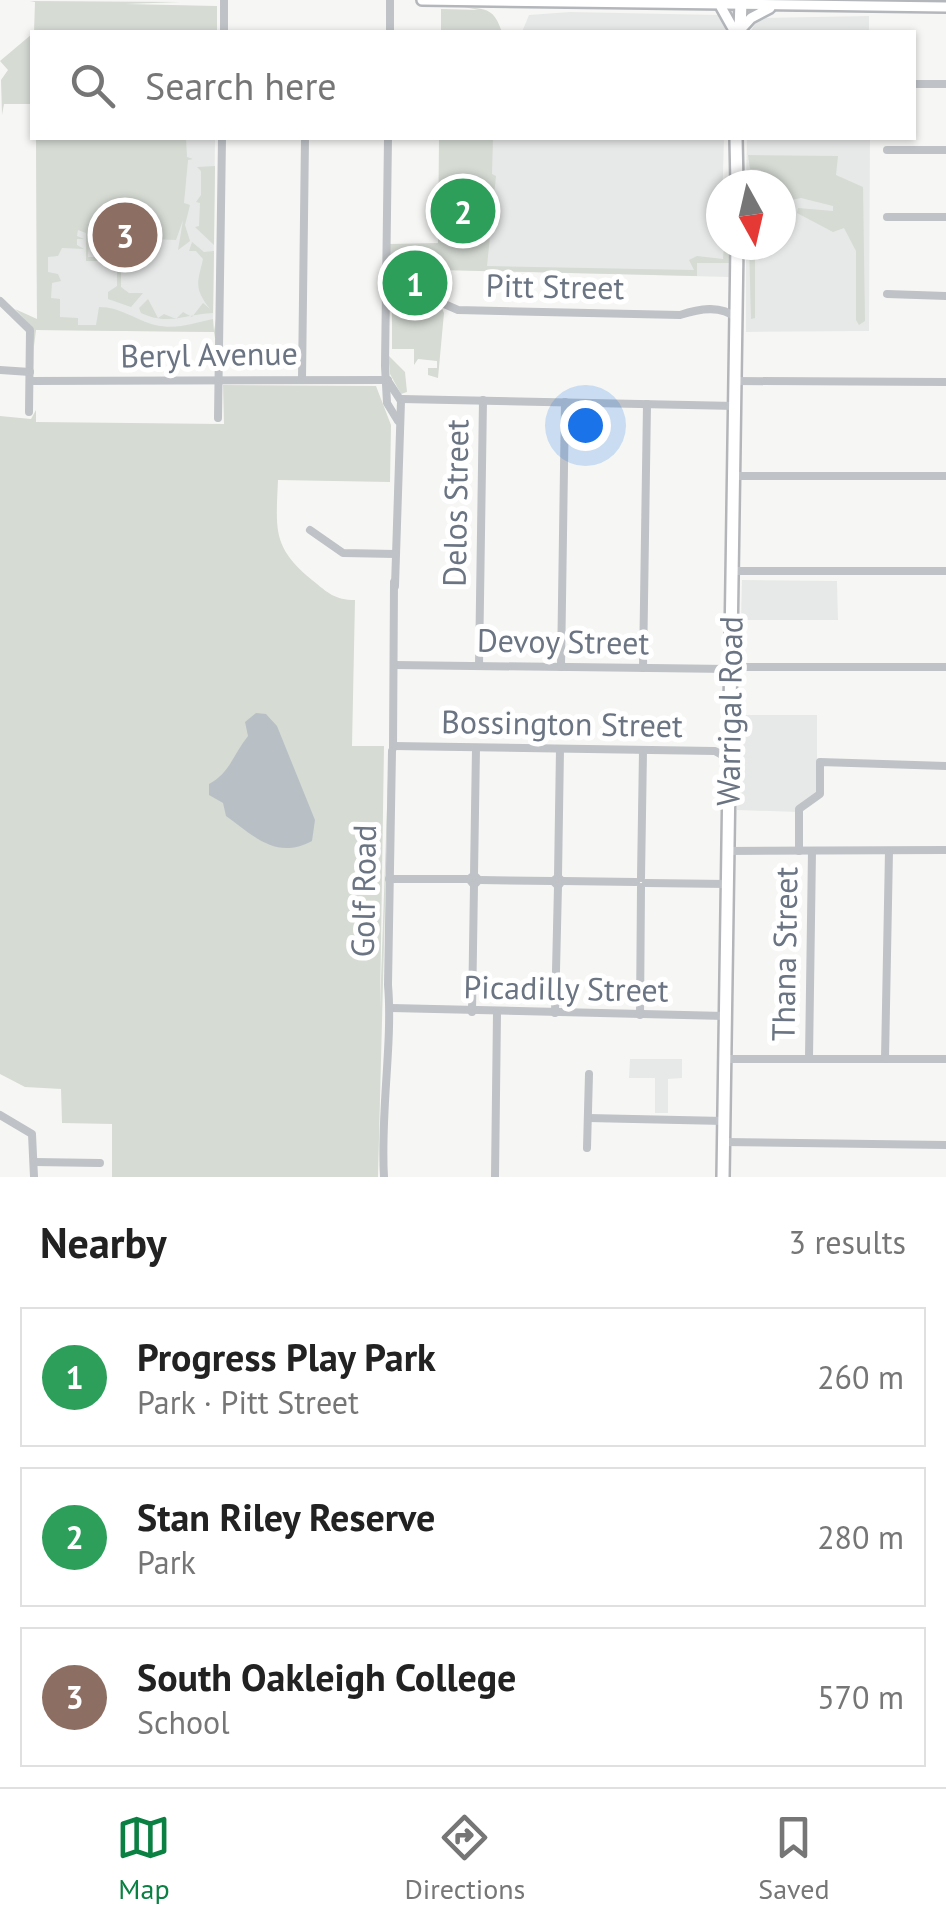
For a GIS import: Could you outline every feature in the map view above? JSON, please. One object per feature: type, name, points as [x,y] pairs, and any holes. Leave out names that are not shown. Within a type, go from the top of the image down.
[{"type":"highway","points":[[739,30],[741,4]]},
{"type":"highway","points":[[736,140],[736,170]]},
{"type":"highway","name":"Warrigal Road","points":[[723,1177],[738,260]]},
{"type":"main road","points":[[422,0],[946,7]]},
{"type":"main road","points":[[756,0],[773,7]]},
{"type":"main road","points":[[717,3],[737,30]]},
{"type":"main road","points":[[741,30],[752,18],[773,7]]},
{"type":"street","points":[[224,0],[224,30]]},
{"type":"street","points":[[390,0],[390,30]]},
{"type":"street","points":[[916,84],[946,84]]},
{"type":"street","points":[[218,418],[222,140]]},
{"type":"street","points":[[302,379],[305,140]]},
{"type":"street","points":[[388,140],[388,380],[395,400],[736,406]]},
{"type":"street","points":[[887,150],[946,150]]},
{"type":"street","points":[[887,217],[946,217]]},
{"type":"street","points":[[887,294],[946,296]]},
{"type":"street","points":[[736,318],[724,310],[737,300]]},
{"type":"street","points":[[0,301],[30,330],[30,412]]},
{"type":"street","name":"Pitt Street","points":[[386,303],[442,303],[458,310],[680,315],[724,310]]},
{"type":"street","name":"Beryl Avenue","points":[[0,370],[30,376],[388,380]]},
{"type":"street","points":[[736,381],[946,382]]},
{"type":"street","name":"Golf Road","points":[[386,1177],[398,421],[395,400]]},
{"type":"street","name":"Delos Street","points":[[479,666],[483,400]]},
{"type":"street","points":[[560,667],[565,402]]},
{"type":"street","points":[[642,668],[647,404]]},
{"type":"street","points":[[734,476],[946,476]]},
{"type":"street","points":[[310,530],[343,553],[395,554]]},
{"type":"street","points":[[732,571],[946,571]]},
{"type":"street","name":"Devoy Street","points":[[394,665],[946,667]]},
{"type":"street","points":[[472,1012],[476,748]]},
{"type":"street","name":"Bossington Street","points":[[393,749],[715,751],[729,759]]},
{"type":"street","points":[[556,1014],[560,749]]},
{"type":"street","points":[[640,1015],[644,750]]},
{"type":"street","points":[[799,851],[799,809],[820,794],[820,762],[946,766]]},
{"type":"street","points":[[728,851],[946,850]]},
{"type":"street","name":"Thana Street","points":[[809,1058],[812,851]]},
{"type":"street","points":[[885,1058],[889,851]]},
{"type":"street","points":[[389,879],[727,884]]},
{"type":"street","name":"Picadilly Street","points":[[390,1011],[725,1016]]},
{"type":"street","points":[[494,1177],[497,1013]]},
{"type":"street","points":[[724,1060],[946,1060]]},
{"type":"street","points":[[588,1148],[589,1074]]},
{"type":"street","points":[[0,1115],[27,1129],[34,1142],[34,1177]]},
{"type":"street","points":[[588,1118],[724,1120]]},
{"type":"street","points":[[723,1142],[946,1146]]},
{"type":"street","points":[[34,1162],[100,1163]]},
{"type":"shaded area","points":[[30,1],[181,2],[125,4],[217,6],[217,30],[34,30],[35,2]]},
{"type":"shaded area","points":[[464,7],[479,9],[489,12],[501,30],[441,30],[441,9],[479,10]]},
{"type":"shaded area","points":[[529,15],[718,15],[725,30],[523,30]]},
{"type":"shaded area","points":[[869,16],[869,30],[751,30],[759,18]]},
{"type":"shaded area","points":[[30,36],[30,104],[4,104],[2,115],[1,80],[8,70],[0,61]]},
{"type":"shaded area","points":[[36,140],[215,140],[213,332],[37,330]]},
{"type":"shaded area","points":[[36,140],[186,140],[187,157],[193,159],[188,160],[184,203],[190,205],[185,225],[190,241],[178,250],[183,220],[176,240],[129,238],[119,247],[103,243],[103,234],[96,233],[96,241],[89,241],[88,257],[103,257],[103,261],[86,261],[86,233],[78,230],[77,236],[84,239],[77,239],[77,245],[84,249],[62,248],[58,256],[48,257],[48,272],[58,274],[61,281],[52,283],[51,298],[60,299],[60,317],[78,318],[78,325],[96,325],[99,307],[163,326],[213,319],[214,331],[216,319],[216,344],[214,332],[36,330],[34,346],[33,328],[15,309],[37,319]]},
{"type":"shaded area","points":[[439,140],[493,140],[492,174],[496,176],[487,266],[694,270],[689,260],[697,256],[731,260],[731,271],[729,263],[697,263],[697,276],[438,270],[436,300],[392,300],[389,244],[438,243]]},
{"type":"shaded area","points":[[487,140],[724,140],[723,170],[706,170],[706,260],[729,260],[729,277],[487,271]]},
{"type":"shaded area","points":[[747,140],[870,140],[869,331],[746,332],[746,260],[796,260],[796,170],[746,170]]},
{"type":"shaded area","points":[[748,155],[838,156],[836,175],[863,187],[865,321],[859,325],[856,320],[856,251],[844,228],[833,232],[797,213],[798,208],[833,211],[833,206],[796,199],[796,170],[750,169]]},
{"type":"shaded area","points":[[215,166],[214,245],[195,227],[199,226],[200,203],[196,202],[201,195],[201,171],[197,167]]},
{"type":"shaded area","points":[[192,242],[204,252],[214,251],[213,313],[193,315],[203,303],[210,309],[198,284],[203,259],[196,251],[189,251]]},
{"type":"shaded area","points":[[749,260],[755,260],[755,318],[751,319]]},
{"type":"shaded area","points":[[117,264],[126,267],[121,270],[121,287],[129,293],[143,293],[131,307],[108,299],[108,292],[117,286]]},
{"type":"shaded area","points":[[148,299],[158,318],[164,314],[175,318],[160,319],[151,317],[139,308]]},
{"type":"shaded area","points":[[421,305],[424,309],[425,305],[441,306],[444,313],[438,378],[428,375],[428,368],[437,368],[437,361],[418,359],[414,365],[414,349],[392,349],[392,306]]},
{"type":"shaded area","points":[[388,355],[405,372],[407,392],[401,394],[390,374]]},
{"type":"shaded area","points":[[223,385],[376,386],[391,425],[390,482],[278,480],[277,512],[283,547],[299,568],[332,595],[355,600],[352,746],[384,746],[380,1008],[389,750],[378,1177],[112,1177],[112,1124],[62,1123],[61,1089],[25,1087],[0,1074],[0,416],[31,419],[36,410],[36,422],[224,424]]},
{"type":"shaded area","points":[[742,580],[837,581],[838,620],[741,620]]},
{"type":"shaded area","points":[[256,713],[266,714],[277,726],[315,820],[312,841],[299,846],[266,844],[226,816],[223,803],[209,795],[209,784],[231,762],[248,736],[245,722]]},
{"type":"shaded area","points":[[739,715],[817,715],[817,793],[798,812],[737,810]]},
{"type":"shaded area","points":[[630,1059],[682,1059],[682,1078],[668,1079],[668,1113],[655,1113],[655,1078],[629,1078]]},
{"type":"place","name":"Stan Riley Reserve","points":[[463,211]]},
{"type":"place","name":"South Oakleigh College","points":[[125,235]]},
{"type":"place","name":"Progress Play Park","points":[[415,283]]}]
